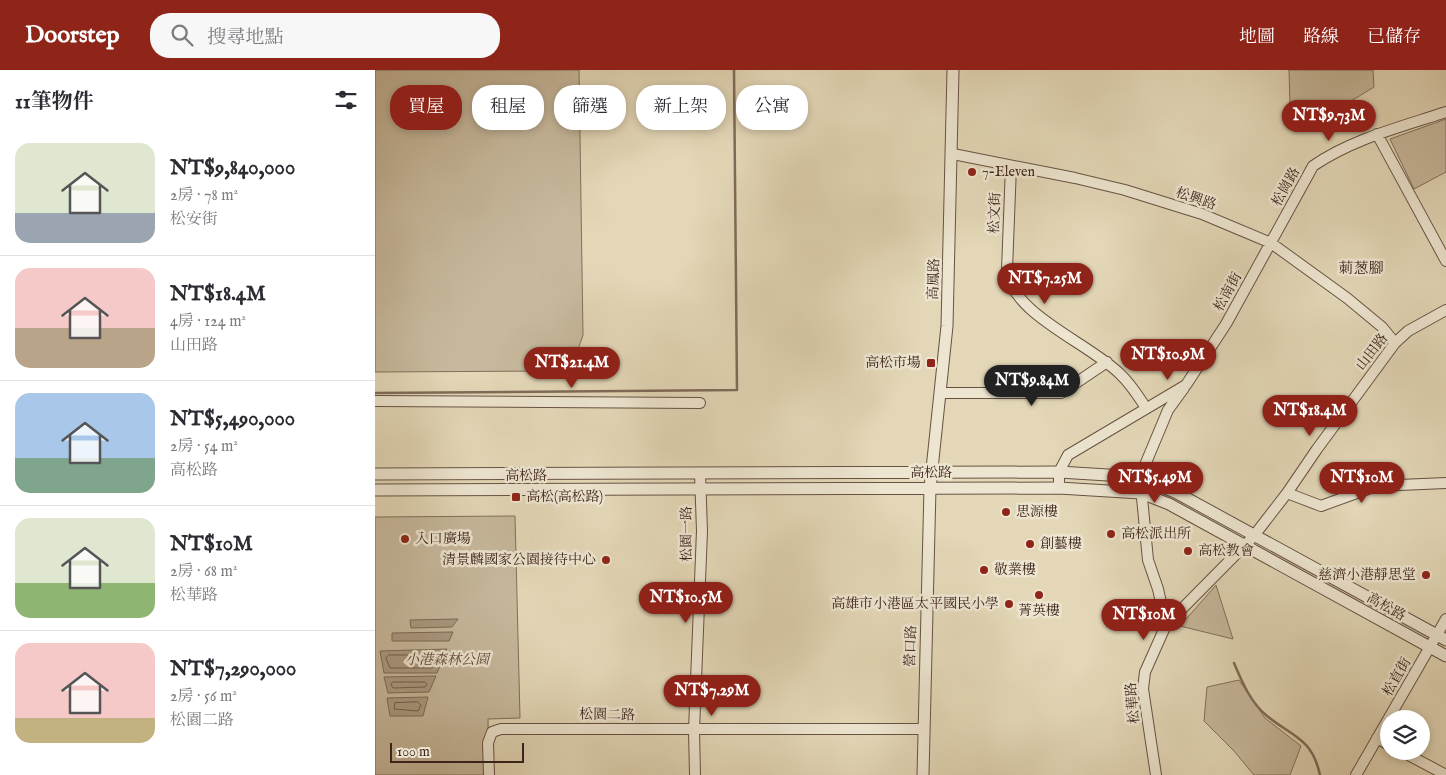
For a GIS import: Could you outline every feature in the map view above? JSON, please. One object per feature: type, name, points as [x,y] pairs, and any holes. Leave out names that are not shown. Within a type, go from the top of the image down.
[{"type":"street","name":"高鳳路","points":[[930,488],[947,326],[953,154],[953,70]]},
{"type":"street","name":"松崗路","points":[[1271,243],[1313,166],[1377,134],[1446,112]]},
{"type":"street","points":[[1377,134],[1446,261]]},
{"type":"street","name":"松興路","points":[[953,154],[1125,190],[1202,214],[1271,243],[1382,326],[1395,343]]},
{"type":"street","name":"松文街","points":[[1011,166],[1008,282],[1021,302],[1033,313],[1107,362],[1121,374],[1146,408]]},
{"type":"street","name":"松南街","points":[[1059,472],[1068,456],[1186,385],[1226,324],[1271,243]]},
{"type":"street","name":"山田路","points":[[1245,546],[1287,493],[1395,343],[1408,331],[1446,310]]},
{"type":"street","points":[[940,393],[1061,393],[1107,362]]},
{"type":"street","points":[[1166,626],[1159,589],[1148,560],[1140,477],[1168,410],[1186,385]]},
{"type":"street","points":[[375,401],[700,403]]},
{"type":"street","points":[[1059,472],[1059,488]]},
{"type":"street","name":"高松路","points":[[375,474],[1059,472],[1140,477],[1177,493],[1442,637]]},
{"type":"street","name":"松園一路","points":[[695,775],[694,730],[702,531],[700,473]]},
{"type":"street","points":[[1287,493],[1321,506],[1376,486],[1446,483]]},
{"type":"street","name":"營口路","points":[[923,775],[930,488]]},
{"type":"street","name":"高松路","points":[[375,490],[1059,488],[1141,493],[1169,504],[1446,656]]},
{"type":"street","name":"松華路","points":[[1156,775],[1143,689],[1145,672],[1166,626],[1245,546]]},
{"type":"street","name":"松直街","points":[[1356,775],[1430,647],[1442,637],[1446,619]]},
{"type":"street","name":"松園二路","points":[[489,775],[488,743],[492,732],[501,728],[694,730],[924,729]]},
{"type":"street","points":[[1418,760],[1446,775]]},
{"type":"green space","points":[[375,70],[579,70],[579,85],[554,85],[554,130],[580,130],[583,335],[575,354],[564,365],[551,371],[375,372]]},
{"type":"green space","points":[[1289,70],[1373,70],[1374,87],[1325,117],[1290,105]]},
{"type":"green space","points":[[1446,119],[1446,172],[1414,189],[1390,139]]},
{"type":"green space","name":"小港森林公園","points":[[515,516],[520,718],[488,719],[489,775],[375,775],[375,517]]},
{"type":"green space","points":[[1216,585],[1233,639],[1180,626]]},
{"type":"green space","points":[[1239,680],[1265,718],[1301,746],[1290,775],[1254,775],[1234,751],[1204,721],[1207,687]]},
{"type":"water","points":[[458,619],[452,627],[411,628],[410,620]]},
{"type":"water","points":[[453,632],[449,641],[392,641],[392,633]]},
{"type":"water","points":[[447,649],[437,673],[384,673],[380,651]]},
{"type":"water","points":[[436,676],[429,692],[388,693],[384,677]]},
{"type":"water","points":[[428,697],[423,716],[390,716],[387,698]]},
{"type":"waterway","points":[[375,393],[737,390],[734,70]]},
{"type":"waterway","points":[[1234,663],[1256,705],[1267,716],[1307,746],[1312,753],[1320,775]]},
{"type":"place","name":"7-Eleven","points":[[972,172]]},
{"type":"place","name":"高松市場","points":[[931,363]]},
{"type":"place","name":"高松(高松路)","points":[[516,497]]},
{"type":"place","name":"思源樓","points":[[1006,512]]},
{"type":"place","name":"高松派出所","points":[[1111,534]]},
{"type":"place","name":"入口廣場","points":[[405,539]]},
{"type":"place","name":"創藝樓","points":[[1030,544]]},
{"type":"place","name":"高松教會","points":[[1188,551]]},
{"type":"place","name":"清景麟國家公園接待中心","points":[[606,560]]},
{"type":"place","name":"敬業樓","points":[[984,570]]},
{"type":"place","name":"慈濟小港靜思堂","points":[[1426,575]]},
{"type":"place","name":"菁英樓","points":[[1039,595]]},
{"type":"place","name":"高雄市小港區太平國民小學","points":[[1009,604]]},
{"type":"district","name":"莿葱腳","points":[[1361,268]]}]
